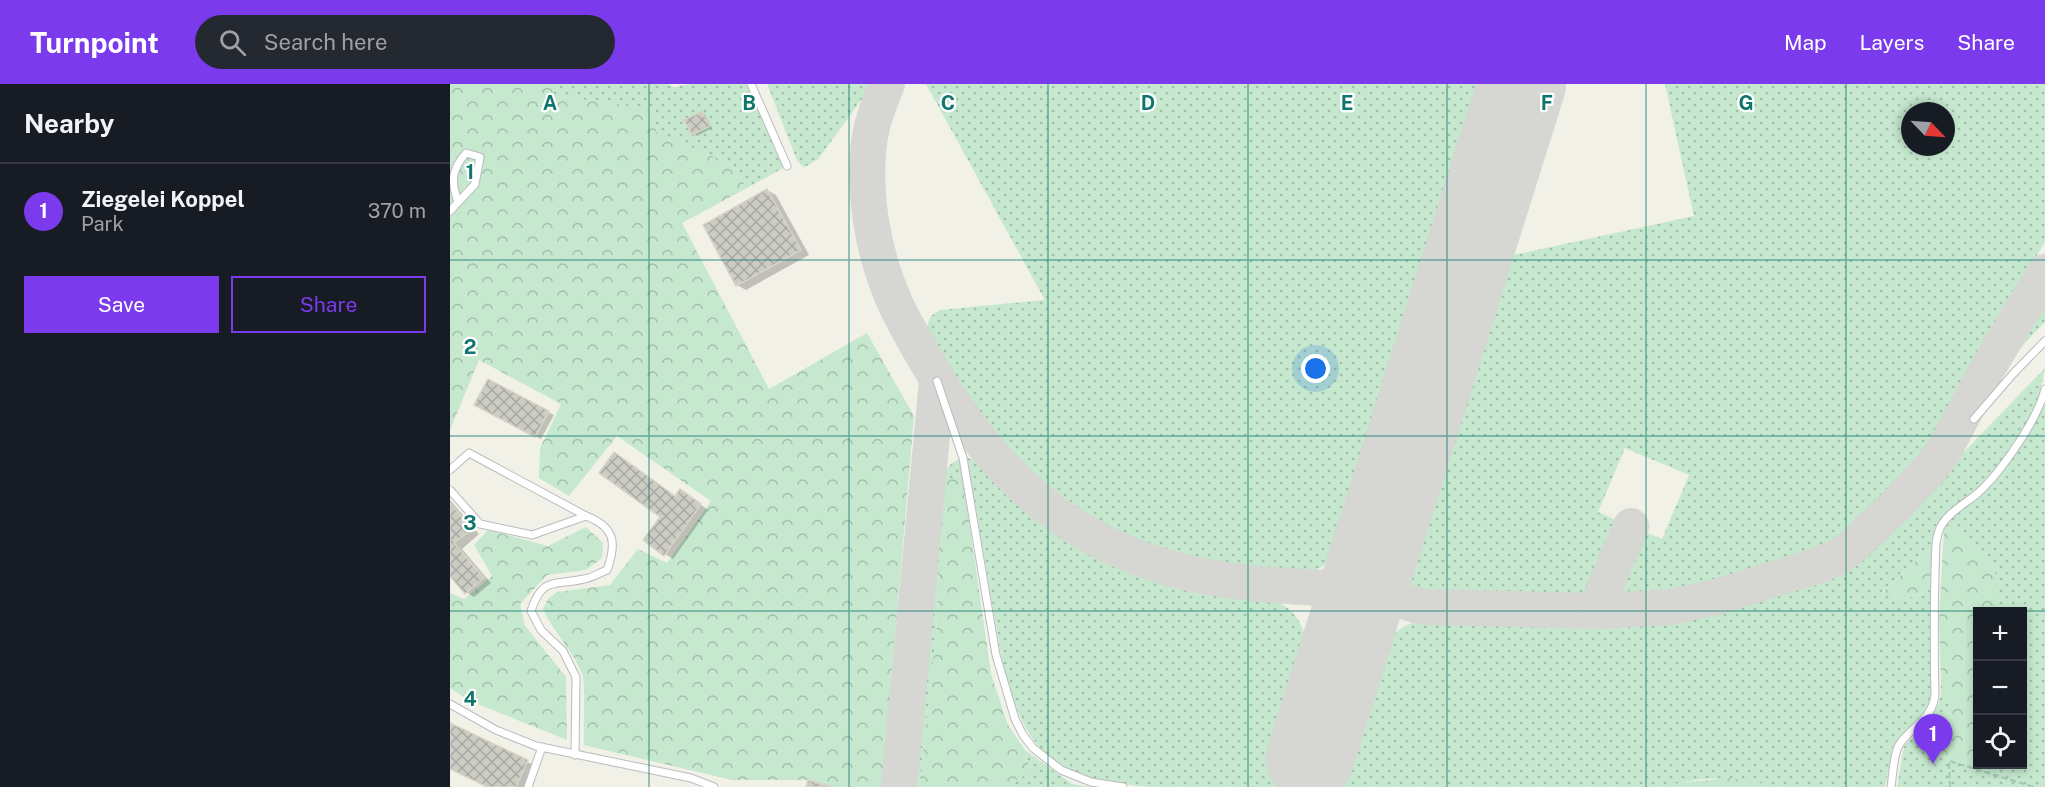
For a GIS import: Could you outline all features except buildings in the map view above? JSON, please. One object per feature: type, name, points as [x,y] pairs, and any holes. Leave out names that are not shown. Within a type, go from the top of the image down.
[{"type":"lane","points":[[751,84],[787,166]]},
{"type":"lane","points":[[450,211],[476,184],[480,157],[466,153],[457,164],[452,185],[458,202]]},
{"type":"lane","points":[[1974,419],[2012,375],[2045,342]]},
{"type":"lane","points":[[938,381],[963,458],[996,655],[1015,719],[1033,748],[1061,770],[1091,782],[1123,787]]},
{"type":"lane","points":[[1891,787],[1900,744],[1922,722],[1934,704],[1934,620],[1938,533],[1947,518],[1990,482],[2034,419],[2045,390]]},
{"type":"lane","points":[[450,470],[469,453],[601,522],[611,536],[613,553],[606,570],[586,579],[550,584],[536,594],[531,611],[541,630],[563,651],[576,677],[575,755]]},
{"type":"lane","points":[[450,490],[480,524],[532,535],[586,516]]},
{"type":"lane","points":[[450,704],[496,730],[542,747],[691,778],[714,787]]},
{"type":"lane","points":[[528,787],[542,747]]},
{"type":"path","points":[[1950,787],[1949,761],[2034,787]]},
{"type":"green space","points":[[450,84],[550,84],[555,96],[656,109],[656,132],[731,164],[747,188],[682,223],[769,389],[867,333],[914,416],[882,787],[833,787],[808,780],[732,780],[584,745],[582,674],[574,657],[543,609],[548,599],[557,592],[610,585],[638,549],[667,563],[711,501],[617,436],[569,496],[539,478],[540,448],[561,404],[479,360],[450,430]]},
{"type":"green space","points":[[550,84],[667,84],[674,87],[690,84],[746,84],[785,167],[747,188],[731,164],[655,132],[655,109],[555,96]]},
{"type":"green space","points":[[767,84],[871,84],[818,159],[805,167],[797,160]]},
{"type":"green space","points":[[926,84],[1484,84],[1337,554],[1328,563],[1309,572],[1288,574],[1219,567],[1156,551],[1126,539],[1069,507],[1004,452],[969,407],[930,342],[926,328],[931,316],[940,310],[1045,300]]},
{"type":"green space","points":[[1665,84],[2045,84],[2045,242],[1979,351],[1935,442],[1912,471],[1855,529],[1828,548],[1702,588],[1621,598],[1615,589],[1638,529],[1662,539],[1689,475],[1625,448],[1598,512],[1623,523],[1604,574],[1587,598],[1427,595],[1414,588],[1405,576],[1504,257],[1694,216]]},
{"type":"green space","points":[[2045,300],[2045,322],[2021,347],[2017,345]]},
{"type":"green space","points":[[2045,368],[2038,404],[2030,421],[1991,475],[1939,521],[1935,527],[1931,551],[1921,556],[1881,593],[1895,598],[1907,598],[1931,588],[1931,699],[1925,713],[1893,746],[1885,787],[1765,787],[1763,784],[1752,782],[1704,779],[1669,787],[1149,787],[1095,780],[1070,772],[1034,741],[1014,703],[1002,660],[967,458],[985,466],[1041,515],[1074,537],[1109,556],[1146,572],[1187,585],[1259,596],[1285,606],[1295,615],[1303,629],[1307,647],[1275,753],[1343,774],[1382,651],[1392,636],[1403,627],[1430,618],[1581,623],[1671,618],[1711,610],[1786,588],[1833,571],[1878,541]]},
{"type":"green space","points":[[2045,405],[2045,787],[1897,787],[1904,746],[1923,727],[1937,707],[1941,696],[1941,682],[1950,705],[1941,725],[1940,756],[1973,766],[1973,769],[1991,771],[1992,769],[2027,769],[2027,607],[1997,607],[1994,568],[1950,527],[1944,528],[1996,480],[2022,444]]},
{"type":"green space","points":[[959,459],[965,492],[960,485],[943,481],[936,636],[919,787],[913,787],[941,481],[947,468]]},
{"type":"green space","points":[[947,477],[956,480],[965,492],[991,674],[1008,725],[1025,750],[1031,777],[1023,776],[1005,787],[919,787],[936,636],[943,481]]},
{"type":"green space","points":[[586,527],[603,543],[602,558],[586,570],[547,575],[520,604],[525,626],[566,677],[567,740],[468,700],[450,688],[450,593],[464,599],[492,576],[474,545],[488,530],[548,546]]},
{"type":"green space","points":[[1950,527],[1960,532],[1995,568],[1997,607],[1973,607],[1973,766],[1940,756],[1938,741],[1950,705],[1941,682],[1939,622],[1944,528]]},
{"type":"green space","points":[[1931,551],[1933,567],[1931,588],[1907,598],[1895,598],[1881,594],[1921,556]]},
{"type":"green space","points":[[1025,750],[1072,784],[1091,787],[1005,787],[1023,776],[1031,777]]},
{"type":"green space","points":[[1731,778],[1763,784],[1765,787],[1669,787],[1678,783]]},
{"type":"taxiway","points":[[887,84],[872,127],[867,170],[871,219],[877,252],[890,292],[910,332],[953,403],[990,453],[1034,497],[1087,534],[1132,556],[1201,576],[1225,580],[1307,587],[1335,586],[1347,582],[1358,574],[1377,546]]},
{"type":"taxiway","points":[[1377,546],[1375,570],[1381,585],[1401,600],[1426,607],[1599,611],[1671,607],[1720,596],[1819,565],[1836,558],[1852,547],[1931,468],[1946,447],[1989,366],[2045,272]]},
{"type":"taxiway","points":[[899,787],[937,381]]},
{"type":"taxiway","points":[[1599,611],[1600,599],[1631,526]]},
{"type":"runway","points":[[1310,758],[1522,84]]},
{"type":"place","name":"Ziegelei Koppel","points":[[1933,764]]}]
